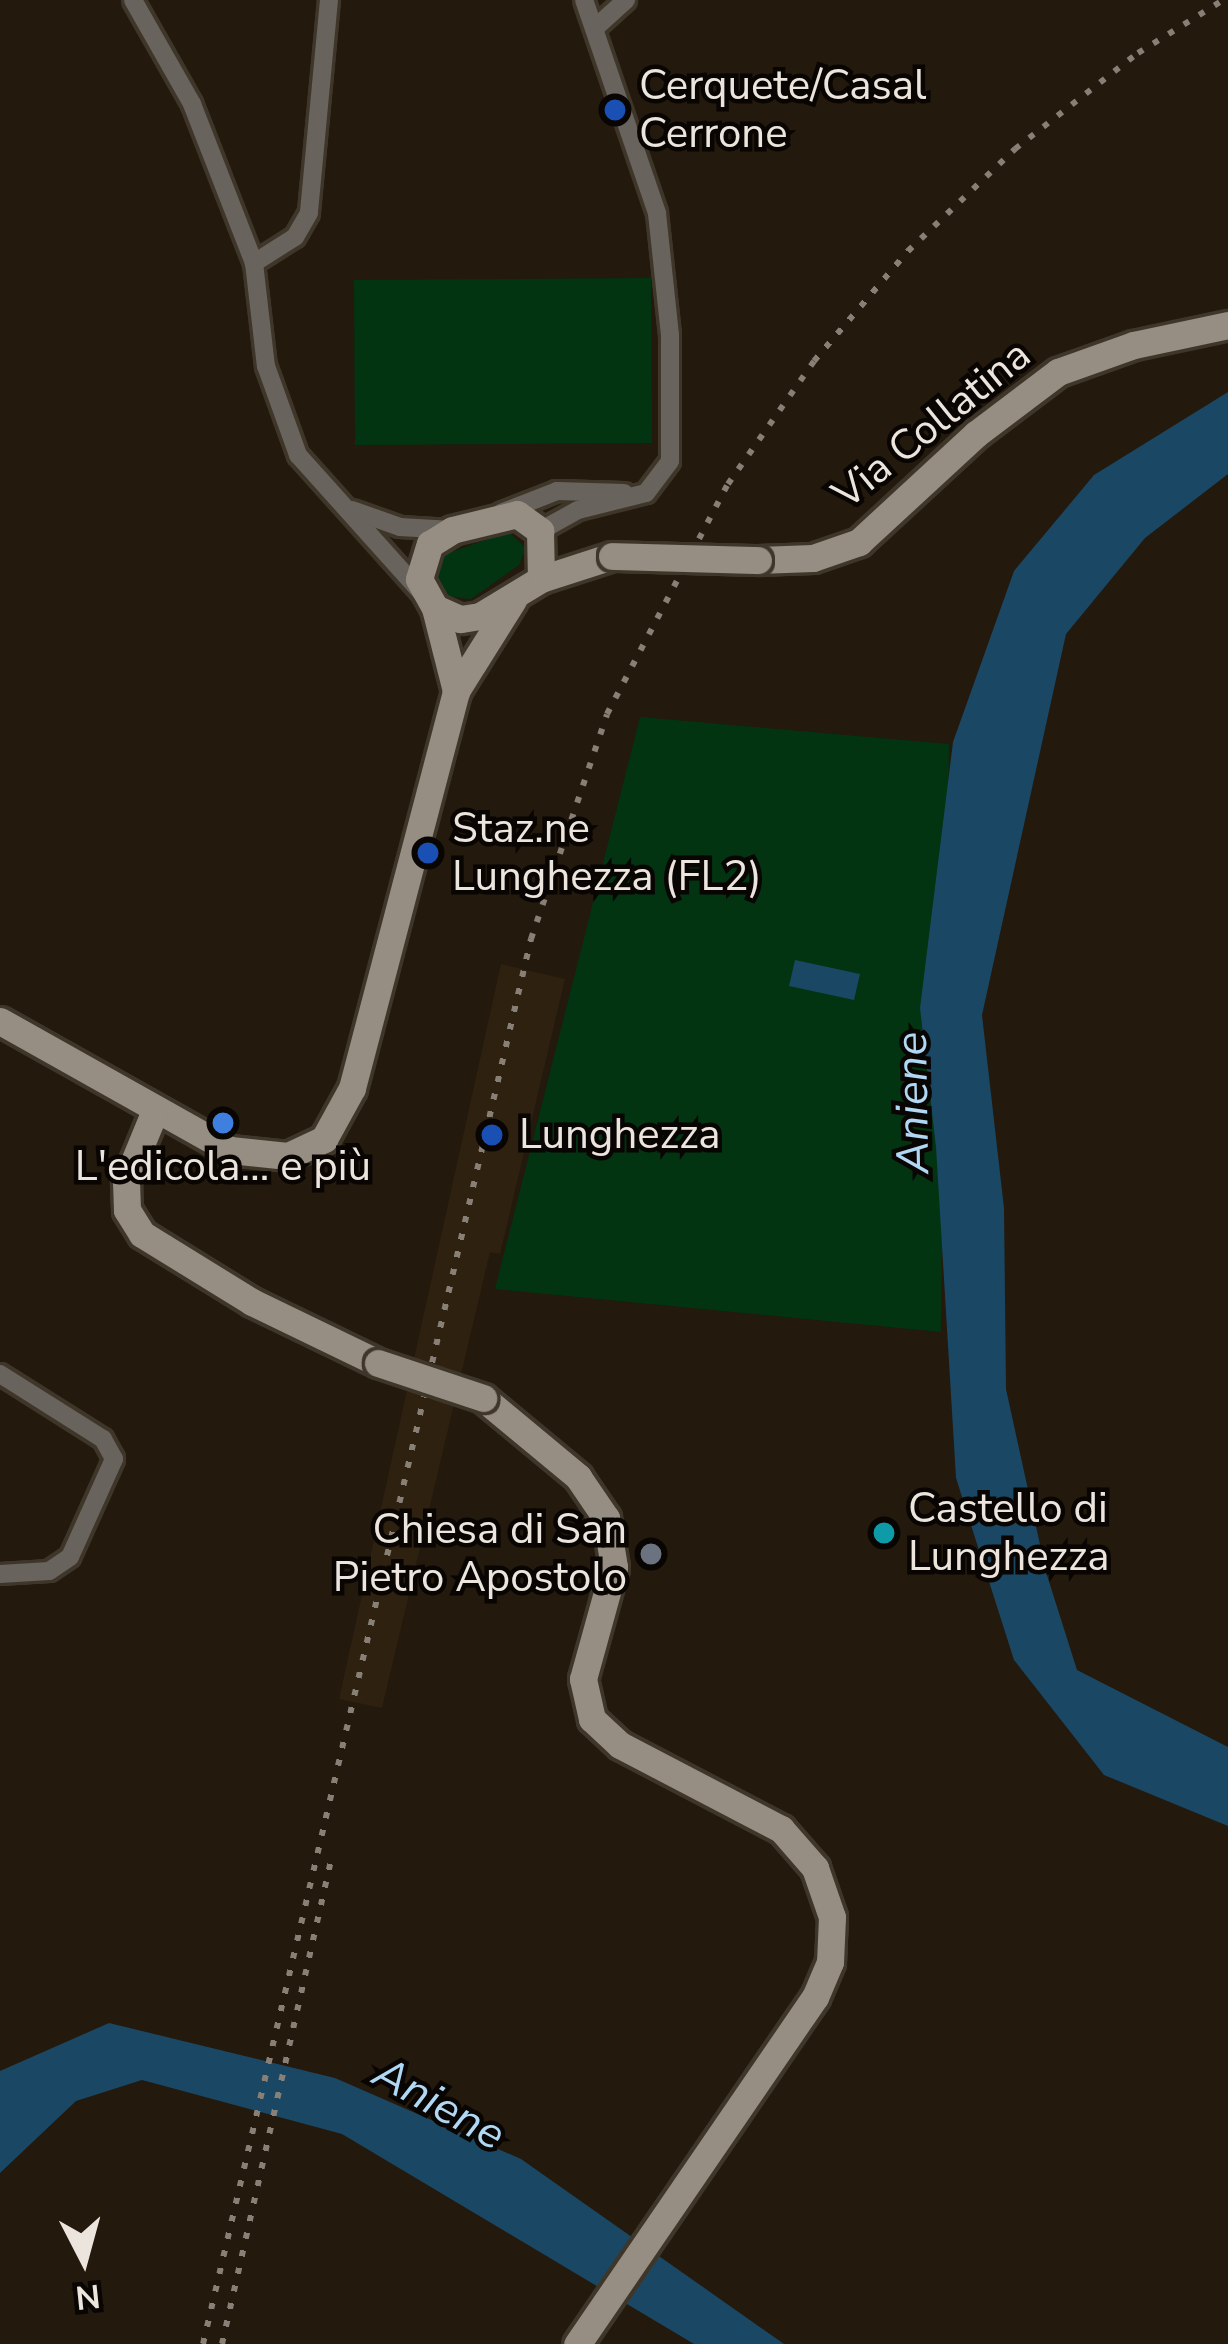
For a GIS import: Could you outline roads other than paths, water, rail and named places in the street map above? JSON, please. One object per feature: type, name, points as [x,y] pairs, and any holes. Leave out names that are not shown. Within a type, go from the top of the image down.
[{"type":"street","points":[[133,0],[193,104],[254,263],[280,421],[307,468],[430,602],[466,619],[513,600],[541,579],[542,536],[517,514],[494,517]]},
{"type":"street","points":[[254,263],[295,237],[309,213],[328,0]]},
{"type":"street","points":[[542,536],[578,510],[641,495],[670,461],[665,268],[647,176],[584,0]]},
{"type":"street","points":[[595,28],[626,0]]},
{"type":"street","name":"Via Collatina","points":[[542,536],[612,556],[813,558],[859,542],[968,441],[1058,373],[1134,345],[1228,325]]},
{"type":"street","points":[[342,506],[400,527],[452,530],[557,491],[641,495]]},
{"type":"street","points":[[452,530],[423,556],[430,602],[456,692]]},
{"type":"street","name":"Via Collatina","points":[[541,579],[612,556]]},
{"type":"street","points":[[0,1021],[154,1113],[261,1157],[304,1151],[335,1126],[352,1088],[456,692],[513,600]]},
{"type":"street","points":[[154,1113],[128,1172],[136,1227],[252,1301],[378,1364],[483,1398],[584,1484],[611,1532],[614,1567],[583,1679],[592,1719],[620,1745],[781,1829],[810,1860],[829,1900],[833,1940],[821,1987],[577,2344]]},
{"type":"street","points":[[0,1374],[103,1438],[114,1460],[70,1558],[43,1572],[0,1574]]},
{"type":"water","points":[[1228,392],[1228,474],[1145,538],[1066,634],[982,1015],[1004,1208],[1006,1389],[1046,1572],[1077,1670],[1228,1747],[1228,1826],[1104,1775],[1014,1660],[956,1478],[936,1147],[920,1008],[953,742],[1014,571],[1094,475]]},
{"type":"water","points":[[795,960],[860,974],[854,1000],[789,986]]},
{"type":"water","points":[[109,2023],[335,2078],[521,2159],[784,2344],[694,2344],[342,2134],[142,2080],[76,2101],[0,2173],[0,2071]]},
{"type":"railway","points":[[203,2344],[531,939],[607,714],[728,484],[814,361],[908,251],[1015,149],[1138,53],[1223,0]]},
{"type":"railway","points":[[222,2344],[332,1857]]},
{"type":"place","name":"Cerquete/Casal Cerrone","points":[[615,110]]},
{"type":"place","name":"Staz.ne Lunghezza (FL2)","points":[[428,853]]},
{"type":"place","name":"L'edicola… e più","points":[[223,1123]]},
{"type":"place","name":"Lunghezza","points":[[492,1135]]},
{"type":"place","name":"Castello di Lunghezza","points":[[884,1533]]},
{"type":"place","name":"Chiesa di San Pietro Apostolo","points":[[651,1554]]},
{"type":"water label","name":"Aniene","points":[[913,1103]]},
{"type":"water label","name":"Aniene","points":[[439,2104]]}]
